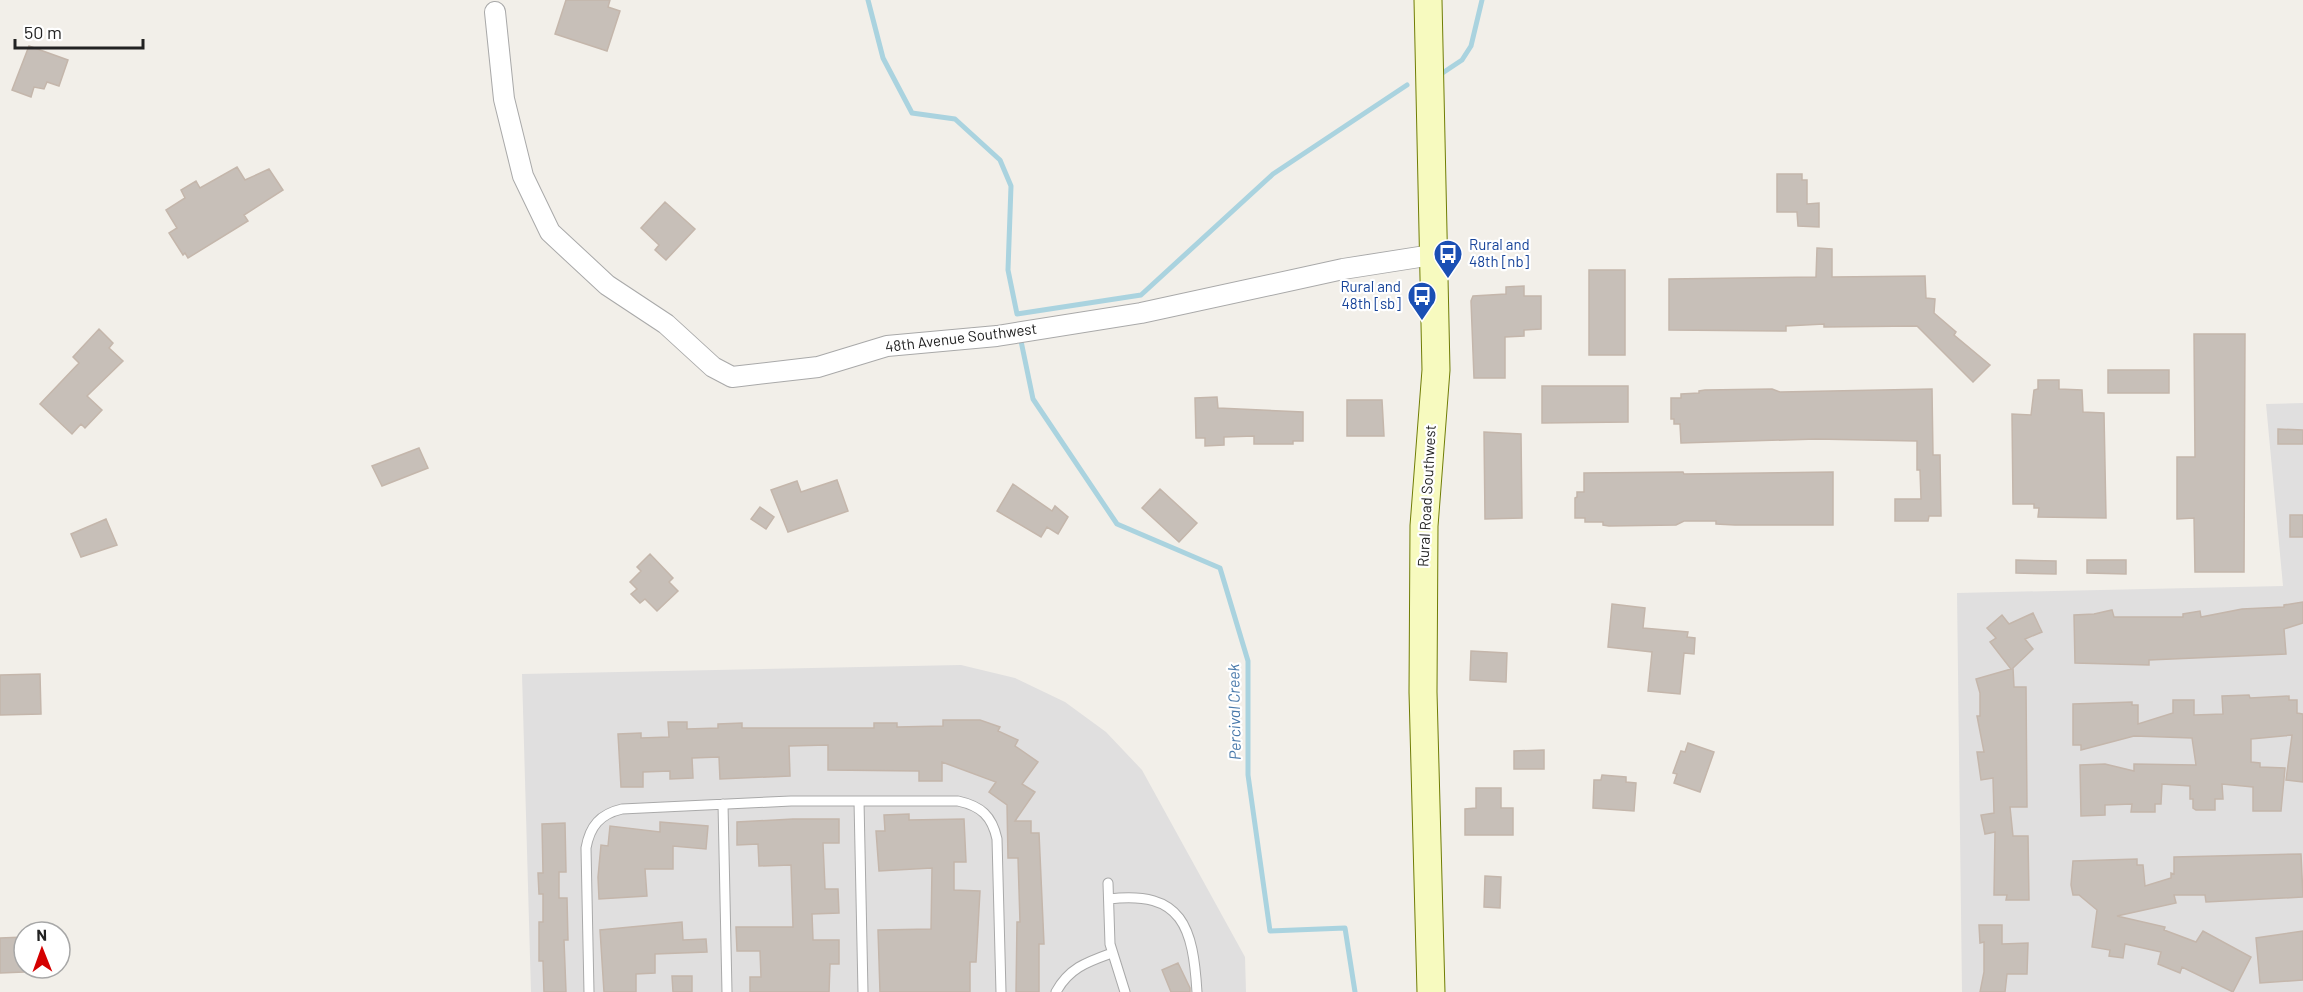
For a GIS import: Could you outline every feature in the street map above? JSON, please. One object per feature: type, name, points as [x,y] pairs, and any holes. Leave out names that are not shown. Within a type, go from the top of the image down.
[{"type":"street","name":"Rural Road Southwest","points":[[1428,0],[1436,370],[1423,566],[1423,702],[1431,992]]},
{"type":"street","name":"48th Avenue Southwest","points":[[495,12],[504,99],[509,121],[523,176],[550,232],[607,285],[666,324],[713,367],[732,377],[818,367],[887,346],[997,336],[1141,313],[1332,271],[1432,255]]},
{"type":"lane","points":[[859,801],[863,992]]},
{"type":"lane","points":[[589,992],[586,849],[588,834],[596,821],[608,812],[622,809],[723,804],[958,801],[973,804],[986,813],[994,825],[997,839],[1001,992]]},
{"type":"lane","points":[[723,804],[727,992]]},
{"type":"lane","points":[[1108,883],[1112,952],[1125,992]]},
{"type":"lane","points":[[1109,899],[1137,897],[1157,901],[1170,907],[1182,919],[1191,938],[1197,992]]},
{"type":"lane","points":[[1056,992],[1063,980],[1077,966],[1112,952]]},
{"type":"shaded area","points":[[2303,403],[2303,992],[1962,992],[1957,593],[2283,586],[2266,404]]},
{"type":"shaded area","points":[[961,665],[1015,678],[1065,702],[1106,732],[1142,770],[1245,957],[1246,992],[531,992],[522,674]]},
{"type":"building","points":[[566,0],[610,0],[608,7],[620,11],[607,51],[555,34]]},
{"type":"building","points":[[29,46],[68,60],[59,86],[47,82],[44,89],[34,87],[31,97],[12,90]]},
{"type":"building","points":[[237,167],[245,180],[269,169],[283,190],[244,215],[248,221],[188,258],[185,253],[183,255],[169,233],[177,228],[166,210],[185,198],[181,190],[196,181],[200,188]]},
{"type":"building","points":[[1777,174],[1802,174],[1802,180],[1807,180],[1807,204],[1819,203],[1819,227],[1798,226],[1797,212],[1777,212]]},
{"type":"building","points":[[665,202],[695,229],[666,260],[655,250],[659,245],[641,228]]},
{"type":"building","points":[[1817,248],[1832,249],[1832,277],[1925,276],[1926,298],[1935,299],[1934,313],[1956,332],[1954,335],[1990,365],[1973,382],[1917,326],[1824,327],[1824,324],[1786,326],[1786,331],[1669,330],[1669,279],[1816,277]]},
{"type":"building","points":[[1589,270],[1625,270],[1625,355],[1589,355]]},
{"type":"building","points":[[1524,286],[1524,296],[1541,296],[1541,329],[1524,330],[1524,336],[1505,337],[1505,378],[1474,378],[1471,301],[1473,296],[1506,294],[1506,287]]},
{"type":"building","points":[[99,329],[113,343],[109,348],[123,361],[87,396],[102,410],[85,428],[81,424],[72,434],[40,404],[79,363],[73,357]]},
{"type":"building","points":[[2194,334],[2245,334],[2244,572],[2195,572],[2194,518],[2177,519],[2177,457],[2195,457]]},
{"type":"building","points":[[2108,370],[2169,370],[2169,393],[2108,393]]},
{"type":"building","points":[[2038,380],[2059,380],[2059,389],[2082,390],[2083,412],[2104,413],[2106,518],[2038,517],[2039,508],[2034,508],[2034,504],[2013,504],[2012,414],[2031,415],[2034,390],[2038,389]]},
{"type":"building","points":[[1542,386],[1628,386],[1628,422],[1542,423]]},
{"type":"building","points":[[1772,389],[1780,392],[1932,389],[1933,455],[1940,455],[1941,516],[1929,516],[1928,521],[1895,521],[1895,499],[1921,499],[1920,470],[1917,470],[1917,441],[1816,439],[1681,443],[1680,424],[1674,424],[1674,419],[1671,419],[1671,398],[1681,398],[1681,394],[1699,393],[1705,390]]},
{"type":"building","points":[[1217,397],[1218,408],[1303,412],[1303,441],[1293,441],[1293,444],[1254,444],[1254,436],[1224,437],[1224,445],[1205,446],[1205,438],[1196,438],[1195,398]]},
{"type":"building","points":[[1347,400],[1382,400],[1384,436],[1347,436]]},
{"type":"building","points":[[2278,429],[2303,430],[2303,444],[2278,444]]},
{"type":"building","points":[[1484,432],[1521,434],[1522,518],[1485,519]]},
{"type":"building","points":[[419,448],[428,468],[382,486],[372,466]]},
{"type":"building","points":[[1683,472],[1684,474],[1833,472],[1833,525],[1735,525],[1716,524],[1716,521],[1684,521],[1676,525],[1609,526],[1603,525],[1603,522],[1585,522],[1585,518],[1575,518],[1575,498],[1577,492],[1584,492],[1584,473]]},
{"type":"building","points":[[837,480],[848,511],[788,532],[771,490],[797,481],[801,492]]},
{"type":"building","points":[[1013,484],[1052,511],[1055,506],[1068,517],[1058,534],[1047,527],[1041,537],[997,511]]},
{"type":"building","points":[[1160,489],[1197,523],[1179,542],[1142,508]]},
{"type":"building","points":[[760,507],[774,517],[766,529],[751,519]]},
{"type":"building","points":[[2290,515],[2303,515],[2303,537],[2290,537]]},
{"type":"building","points":[[106,519],[117,545],[81,557],[71,534]]},
{"type":"building","points":[[650,554],[673,578],[669,582],[678,591],[657,611],[645,599],[640,603],[631,594],[637,589],[630,582],[641,571],[637,567]]},
{"type":"building","points":[[2016,560],[2056,561],[2056,574],[2016,573]]},
{"type":"building","points":[[2087,560],[2126,560],[2126,574],[2087,573]]},
{"type":"building","points":[[2303,602],[2303,623],[2284,629],[2286,654],[2149,660],[2149,665],[2075,663],[2074,615],[2112,610],[2114,617],[2183,617],[2183,614],[2200,611],[2201,617],[2242,609],[2284,607],[2284,605]]},
{"type":"building","points":[[1612,604],[1645,608],[1643,628],[1688,632],[1687,637],[1695,638],[1694,654],[1684,653],[1680,694],[1648,691],[1652,652],[1608,647]]},
{"type":"building","points":[[2033,613],[2042,632],[2025,639],[2033,649],[2013,668],[2014,687],[2026,687],[2027,807],[2010,807],[2013,836],[2028,836],[2029,900],[2006,900],[2007,895],[1994,895],[1995,832],[1985,834],[1981,815],[1994,813],[1993,778],[1981,780],[1977,752],[1984,752],[1977,716],[1980,716],[1980,693],[1976,679],[2011,669],[1990,642],[1996,638],[1987,628],[2002,615],[2009,624]]},
{"type":"building","points":[[1471,651],[1507,653],[1506,682],[1470,680]]},
{"type":"building","points":[[40,674],[41,714],[0,715],[0,675]]},
{"type":"building","points":[[2249,695],[2250,698],[2289,696],[2289,700],[2297,700],[2297,713],[2303,714],[2303,782],[2286,780],[2292,735],[2251,739],[2251,762],[2260,763],[2260,767],[2285,768],[2281,811],[2253,811],[2253,787],[2222,784],[2223,799],[2215,799],[2215,810],[2196,810],[2193,808],[2193,799],[2190,799],[2190,786],[2162,784],[2161,804],[2155,804],[2155,812],[2131,812],[2132,804],[2105,805],[2105,815],[2081,816],[2080,765],[2105,764],[2134,771],[2134,764],[2196,765],[2192,738],[2134,736],[2081,750],[2081,745],[2073,745],[2073,704],[2132,702],[2132,705],[2138,705],[2138,724],[2173,713],[2173,700],[2194,700],[2194,715],[2223,714],[2222,696]]},
{"type":"building","points":[[943,720],[980,720],[1000,727],[998,731],[1018,740],[1015,746],[1038,762],[1022,784],[1035,792],[1015,821],[1031,821],[1031,833],[1039,833],[1044,944],[1039,944],[1039,992],[1016,992],[1017,922],[1020,922],[1018,858],[1008,858],[1007,805],[989,792],[996,782],[942,762],[942,781],[919,781],[919,771],[828,770],[828,745],[789,746],[790,776],[720,779],[719,757],[692,758],[693,778],[670,779],[670,771],[643,772],[643,787],[621,787],[618,734],[641,733],[641,738],[669,737],[668,722],[687,722],[687,729],[718,728],[718,724],[742,723],[742,728],[874,728],[874,723],[897,723],[897,727],[943,726]]},
{"type":"building","points":[[1688,743],[1714,752],[1700,792],[1674,783],[1677,774],[1673,773],[1681,751],[1685,752]]},
{"type":"building","points":[[1544,750],[1544,769],[1514,769],[1514,751]]},
{"type":"building","points":[[1602,775],[1626,777],[1626,782],[1636,783],[1634,811],[1593,808],[1594,780],[1601,780]]},
{"type":"building","points":[[1476,788],[1501,788],[1501,808],[1513,808],[1513,835],[1465,835],[1465,809],[1476,808]]},
{"type":"building","points":[[909,814],[909,820],[964,819],[966,862],[954,862],[954,890],[980,891],[976,962],[970,962],[970,992],[880,992],[878,930],[931,929],[932,868],[879,871],[876,831],[885,831],[884,815]]},
{"type":"building","points":[[839,819],[839,843],[823,843],[825,889],[838,889],[839,913],[812,914],[813,940],[839,940],[839,964],[830,964],[829,992],[750,992],[750,977],[761,977],[760,951],[737,951],[736,927],[793,927],[791,865],[759,866],[758,844],[737,845],[737,822]]},
{"type":"building","points":[[660,822],[708,826],[706,849],[673,846],[673,869],[645,869],[647,896],[599,899],[598,877],[601,845],[608,846],[610,826],[660,832]]},
{"type":"building","points":[[565,823],[566,872],[559,872],[559,898],[567,898],[568,940],[564,940],[566,992],[544,992],[543,961],[539,961],[539,922],[543,922],[543,894],[539,894],[538,873],[543,873],[542,824]]},
{"type":"building","points":[[2301,854],[2303,897],[2206,902],[2205,895],[2174,895],[2176,903],[2117,916],[2165,927],[2164,930],[2196,942],[2203,931],[2251,957],[2233,992],[2182,967],[2180,973],[2158,964],[2161,952],[2125,944],[2123,958],[2109,956],[2110,950],[2092,947],[2097,910],[2079,895],[2073,895],[2071,885],[2073,861],[2137,859],[2137,865],[2143,865],[2145,886],[2171,878],[2171,873],[2174,874],[2174,857]]},
{"type":"building","points":[[1485,876],[1501,877],[1500,908],[1484,907]]},
{"type":"building","points":[[682,922],[683,940],[706,939],[707,952],[655,954],[655,973],[636,974],[636,992],[604,992],[600,930]]},
{"type":"building","points":[[1979,925],[2002,925],[2002,944],[2028,943],[2027,974],[2007,974],[2005,992],[1980,992],[1984,972],[1984,942],[1980,943]]},
{"type":"building","points":[[2303,931],[2303,980],[2260,983],[2256,938]]},
{"type":"building","points":[[0,938],[12,938],[12,972],[0,973]]},
{"type":"building","points":[[1178,963],[1190,992],[1171,992],[1162,970]]},
{"type":"building","points":[[672,976],[692,976],[692,992],[673,992]]},
{"type":"waterway","points":[[868,0],[883,58],[912,113],[955,119],[1000,160],[1011,186],[1008,270],[1017,314],[1141,295],[1273,174],[1407,85]]},
{"type":"waterway","points":[[1441,74],[1462,60],[1471,46],[1482,0]]},
{"type":"waterway","name":"Percival Creek","points":[[1021,341],[1033,399],[1117,524],[1220,568],[1248,661],[1248,775],[1270,931],[1345,928],[1355,992]]},
{"type":"place","name":"Rural and 48th [nb]","points":[[1448,280]]},
{"type":"place","name":"Rural and 48th [sb]","points":[[1422,322]]}]
